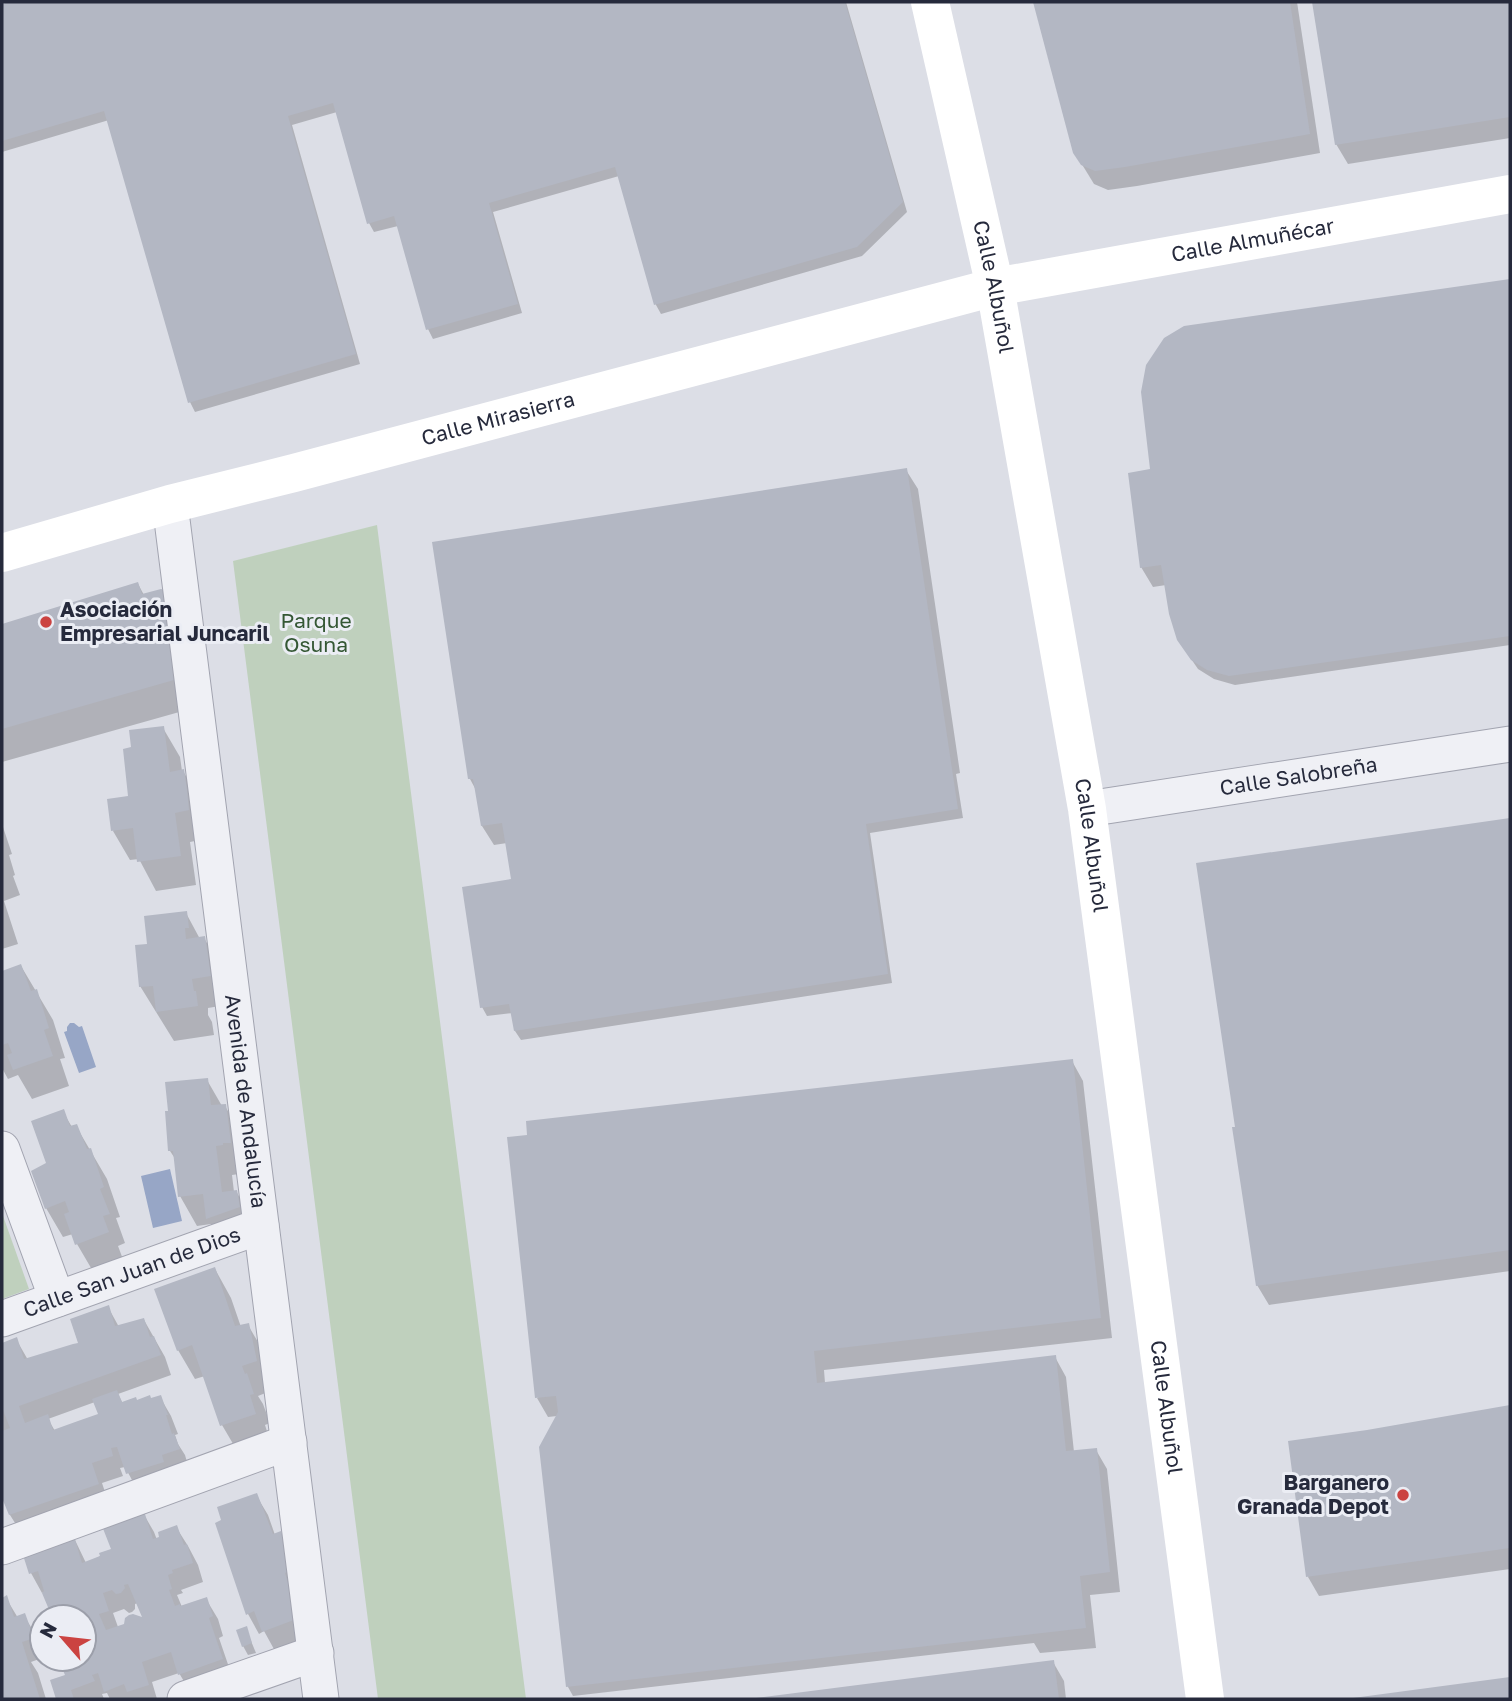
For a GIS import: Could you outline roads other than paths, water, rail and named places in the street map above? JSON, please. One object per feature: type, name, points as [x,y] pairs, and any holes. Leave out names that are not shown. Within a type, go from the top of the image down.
[{"type":"street","name":"Calle Albuñol","points":[[930,2],[995,287],[1087,809],[1205,1699]]},
{"type":"street","name":"Calle Almuñécar","points":[[995,287],[1510,194]]},
{"type":"street","name":"Calle Mirasierra","points":[[2,553],[170,504],[995,287]]},
{"type":"street","name":"Avenida de Andalucía","points":[[170,504],[321,1699]]},
{"type":"street","name":"Calle Salobreña","points":[[1087,809],[1510,744]]},
{"type":"street","points":[[2,1149],[57,1299]]},
{"type":"street","name":"Calle San Juan de Dios","points":[[2,1319],[261,1226]]},
{"type":"street","points":[[2,1547],[289,1442]]},
{"type":"street","points":[[185,1699],[316,1653]]},
{"type":"water","points":[[70,1023],[82,1026],[96,1067],[79,1073],[64,1032]]},
{"type":"water","points":[[170,1169],[182,1221],[153,1228],[141,1176]]},
{"type":"place","name":"Asociación Empresarial Juncaril","points":[[46,622]]},
{"type":"place","name":"Barganero Granada Depot","points":[[1403,1495]]},
{"type":"park label","name":"Parque Osuna","points":[[316,633]]}]
